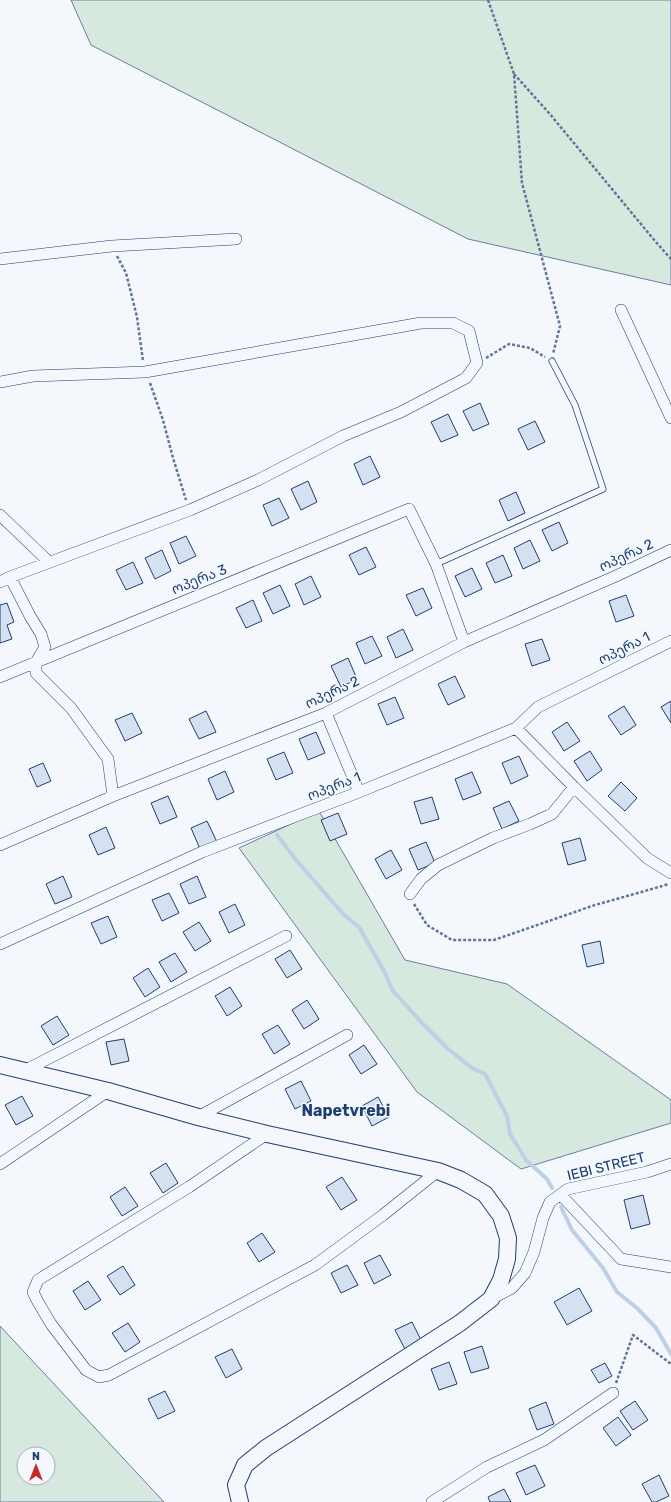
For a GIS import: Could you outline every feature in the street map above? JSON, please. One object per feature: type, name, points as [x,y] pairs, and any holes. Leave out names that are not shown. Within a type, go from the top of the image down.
[{"type":"street","points":[[0,259],[112,246],[236,239]]},
{"type":"street","points":[[621,310],[671,418]]},
{"type":"street","points":[[0,382],[33,376],[145,372],[421,324],[453,324],[469,331],[477,363],[466,378],[401,412],[343,436],[258,480],[190,510],[49,562],[0,582]]},
{"type":"street","name":"ოპერა 3","points":[[0,677],[409,509],[436,564]]},
{"type":"street","points":[[0,515],[49,562]]},
{"type":"street","name":"ოპერა 2","points":[[0,845],[113,796],[326,713],[464,642],[616,576],[671,550]]},
{"type":"street","points":[[436,564],[464,642]]},
{"type":"street","points":[[10,577],[41,634],[45,647],[36,662],[36,673],[71,708],[108,759],[113,796]]},
{"type":"street","name":"ოპერა 1","points":[[0,944],[202,852],[359,792],[516,728],[538,708],[671,641]]},
{"type":"street","points":[[326,713],[359,792]]},
{"type":"street","points":[[516,728],[647,858],[671,873]]},
{"type":"street","points":[[410,894],[421,879],[438,865],[493,838],[552,814],[574,787]]},
{"type":"street","points":[[24,1071],[286,936]]},
{"type":"street","points":[[198,1117],[346,1035]]},
{"type":"street","points":[[0,1064],[108,1091],[198,1117],[267,1134],[438,1171],[461,1180],[485,1194],[501,1216],[508,1238],[507,1259],[501,1280],[491,1299],[460,1323],[266,1448],[245,1465],[236,1485],[240,1502]]},
{"type":"street","points":[[0,1164],[108,1091]]},
{"type":"street","points":[[267,1134],[189,1187],[38,1280],[33,1292],[38,1302],[51,1324],[86,1370],[99,1377],[109,1375],[315,1265],[438,1171]]},
{"type":"street","name":"IEBI STREET","points":[[491,1299],[512,1288],[525,1273],[534,1252],[543,1218],[550,1202],[568,1189],[647,1172],[671,1164]]},
{"type":"street","points":[[561,1195],[620,1259],[671,1267]]},
{"type":"street","points":[[432,1502],[486,1467],[544,1440],[612,1393]]},
{"type":"lane","points":[[436,564],[603,489],[575,405],[552,361]]},
{"type":"path","points":[[477,363],[509,344],[530,348],[552,361],[560,326],[522,183],[514,74],[488,0]]},
{"type":"path","points":[[514,74],[549,113],[671,259]]},
{"type":"path","points":[[410,894],[414,905],[427,925],[452,940],[494,940],[595,905],[671,883]]},
{"type":"path","points":[[612,1393],[633,1335],[671,1364]]},
{"type":"shaded area","points":[[71,0],[671,0],[671,285],[468,239],[91,45]]},
{"type":"shaded area","points":[[319,811],[405,960],[507,984],[671,1100],[671,1123],[521,1169],[417,1092],[239,848]]},
{"type":"shaded area","points":[[0,1326],[164,1502],[0,1502]]},
{"type":"building","points":[[480,403],[489,424],[473,431],[463,411]]},
{"type":"building","points":[[448,414],[458,435],[441,442],[431,422]]},
{"type":"building","points":[[535,421],[545,442],[528,450],[518,429]]},
{"type":"building","points":[[370,456],[380,477],[363,485],[354,464]]},
{"type":"building","points":[[308,481],[317,502],[301,510],[291,489]]},
{"type":"building","points":[[516,492],[525,513],[508,521],[499,500]]},
{"type":"building","points":[[279,498],[289,518],[272,526],[263,505]]},
{"type":"building","points":[[559,522],[568,543],[552,551],[542,530]]},
{"type":"building","points":[[186,536],[196,556],[179,564],[170,543]]},
{"type":"building","points":[[530,540],[540,561],[523,569],[514,548]]},
{"type":"building","points":[[366,547],[376,567],[359,575],[349,555]]},
{"type":"building","points":[[162,550],[171,571],[155,579],[145,558]]},
{"type":"building","points":[[503,555],[512,576],[495,583],[486,563]]},
{"type":"building","points":[[133,562],[143,583],[126,590],[116,570]]},
{"type":"building","points":[[472,568],[482,589],[465,597],[455,576]]},
{"type":"building","points":[[311,576],[321,597],[304,605],[295,584]]},
{"type":"building","points":[[280,585],[290,606],[273,614],[263,593]]},
{"type":"building","points":[[423,588],[432,608],[416,616],[406,595]]},
{"type":"building","points":[[626,595],[634,616],[616,622],[609,601]]},
{"type":"building","points":[[253,600],[262,621],[246,628],[236,608]]},
{"type":"building","points":[[7,603],[14,622],[7,625],[12,639],[0,643],[0,605]]},
{"type":"building","points":[[403,629],[413,650],[396,658],[387,637]]},
{"type":"building","points":[[372,636],[382,656],[365,664],[356,643]]},
{"type":"building","points":[[542,639],[550,660],[532,666],[525,644]]},
{"type":"building","points":[[348,658],[357,679],[341,687],[331,666]]},
{"type":"building","points":[[455,676],[465,697],[448,705],[438,684]]},
{"type":"building","points":[[395,697],[404,718],[387,725],[378,704]]},
{"type":"building","points":[[671,701],[671,723],[661,707]]},
{"type":"building","points":[[624,706],[636,725],[621,735],[608,716]]},
{"type":"building","points":[[206,711],[216,732],[199,739],[189,719]]},
{"type":"building","points":[[132,713],[142,733],[125,741],[115,720]]},
{"type":"building","points":[[567,722],[580,741],[564,751],[552,732]]},
{"type":"building","points":[[316,732],[325,753],[308,760],[299,739]]},
{"type":"building","points":[[590,751],[602,770],[587,781],[574,761]]},
{"type":"building","points":[[284,752],[293,773],[276,780],[267,759]]},
{"type":"building","points":[[519,756],[528,776],[511,784],[502,763]]},
{"type":"building","points":[[43,763],[51,781],[37,787],[29,769]]},
{"type":"building","points":[[225,771],[234,792],[217,800],[208,779]]},
{"type":"building","points":[[472,772],[481,793],[463,800],[455,779]]},
{"type":"building","points":[[621,782],[637,798],[625,811],[608,796]]},
{"type":"building","points":[[168,796],[177,817],[160,824],[151,803]]},
{"type":"building","points":[[432,797],[439,819],[421,824],[414,802]]},
{"type":"building","points":[[509,801],[519,821],[502,829],[493,808]]},
{"type":"building","points":[[338,813],[347,834],[330,841],[321,820]]},
{"type":"building","points":[[207,821],[217,842],[200,849],[191,828]]},
{"type":"building","points":[[106,827],[115,848],[98,855],[89,835]]},
{"type":"building","points":[[580,838],[586,860],[568,865],[562,843]]},
{"type":"building","points":[[426,842],[435,863],[418,870],[409,849]]},
{"type":"building","points":[[391,850],[402,870],[386,879],[375,859]]},
{"type":"building","points":[[63,876],[72,897],[55,904],[46,884]]},
{"type":"building","points":[[197,876],[206,897],[189,904],[180,884]]},
{"type":"building","points":[[169,893],[179,913],[162,921],[152,900]]},
{"type":"building","points":[[235,904],[245,925],[229,933],[219,912]]},
{"type":"building","points":[[108,916],[117,937],[101,944],[91,923]]},
{"type":"building","points":[[199,922],[211,941],[195,951],[183,932]]},
{"type":"building","points":[[600,941],[604,963],[587,967],[582,945]]},
{"type":"building","points":[[290,950],[302,969],[287,978],[275,959]]},
{"type":"building","points":[[175,953],[187,972],[171,982],[159,962]]},
{"type":"building","points":[[148,968],[160,987],[145,997],[133,978]]},
{"type":"building","points":[[230,987],[242,1006],[227,1016],[215,996]]},
{"type":"building","points":[[307,1000],[319,1019],[304,1029],[292,1010]]},
{"type":"building","points":[[57,1016],[69,1035],[53,1045],[41,1026]]},
{"type":"building","points":[[278,1025],[290,1044],[274,1054],[262,1034]]},
{"type":"building","points":[[124,1039],[129,1061],[111,1065],[106,1042]]},
{"type":"building","points":[[364,1045],[377,1064],[361,1074],[349,1055]]},
{"type":"building","points":[[301,1081],[311,1101],[295,1109],[285,1089]]},
{"type":"building","points":[[22,1096],[33,1116],[16,1125],[5,1105]]},
{"type":"building","points":[[378,1097],[389,1117],[372,1126],[362,1106]]},
{"type":"building","points":[[166,1163],[178,1183],[163,1193],[150,1173]]},
{"type":"building","points":[[342,1177],[357,1200],[341,1210],[326,1187]]},
{"type":"building","points":[[125,1187],[138,1206],[122,1216],[110,1197]]},
{"type":"building","points":[[643,1195],[650,1224],[631,1229],[624,1200]]},
{"type":"building","points":[[262,1233],[275,1252],[259,1262],[247,1243]]},
{"type":"building","points":[[380,1255],[391,1275],[374,1284],[364,1263]]},
{"type":"building","points":[[347,1265],[358,1285],[341,1293],[331,1273]]},
{"type":"building","points":[[123,1266],[135,1285],[120,1295],[107,1276]]},
{"type":"building","points":[[88,1281],[101,1300],[85,1310],[73,1291]]},
{"type":"building","points":[[579,1288],[592,1311],[567,1325],[554,1302]]},
{"type":"building","points":[[412,1322],[422,1342],[406,1351],[395,1330]]},
{"type":"building","points":[[128,1323],[140,1342],[125,1352],[112,1333]]},
{"type":"building","points":[[482,1346],[489,1368],[471,1373],[464,1352]]},
{"type":"building","points":[[232,1349],[242,1369],[226,1378],[215,1357]]},
{"type":"building","points":[[449,1362],[457,1384],[439,1390],[431,1369]]},
{"type":"building","points":[[605,1363],[612,1376],[599,1383],[591,1370]]},
{"type":"building","points":[[165,1391],[175,1411],[158,1419],[148,1399]]},
{"type":"building","points":[[635,1401],[648,1420],[633,1430],[620,1411]]},
{"type":"building","points":[[546,1402],[554,1424],[537,1430],[529,1409]]},
{"type":"building","points":[[618,1417],[631,1435],[616,1446],[603,1428]]},
{"type":"building","points":[[535,1465],[545,1486],[526,1495],[516,1473]]},
{"type":"building","points":[[659,1475],[669,1496],[656,1502],[652,1502],[642,1484]]},
{"type":"building","points":[[504,1489],[511,1502],[490,1502],[488,1497]]},
{"type":"waterway","points":[[277,835],[297,861],[344,915],[359,927],[384,971],[393,991],[448,1049],[472,1068],[485,1074],[507,1116],[510,1134],[526,1160],[547,1179],[552,1188]]},
{"type":"waterway","points":[[561,1207],[572,1230],[603,1268],[617,1292],[637,1308],[656,1328],[671,1354]]},
{"type":"district","name":"Napetvrebi","points":[[346,1110]]}]
